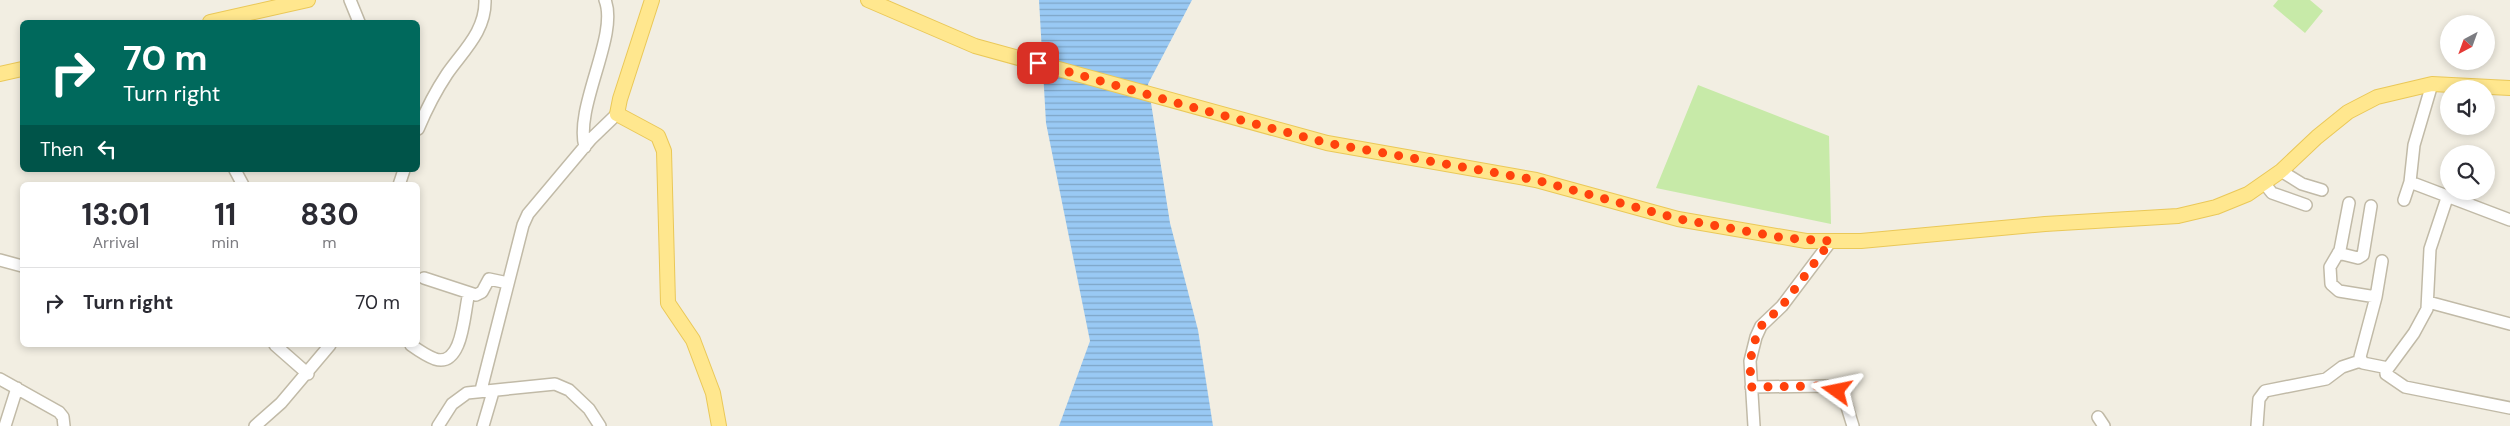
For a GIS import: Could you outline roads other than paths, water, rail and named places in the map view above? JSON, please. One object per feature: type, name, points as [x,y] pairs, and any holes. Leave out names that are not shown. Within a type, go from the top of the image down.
[{"type":"main road","points":[[219,20],[308,0]]},
{"type":"main road","points":[[652,0],[620,99],[617,114],[658,136],[661,141],[664,151],[668,303],[693,340],[713,393],[719,426]]},
{"type":"main road","points":[[868,0],[975,46],[1327,143],[1536,180],[1679,219],[1784,238],[1831,241],[1868,241],[2045,224],[2178,216],[2216,207],[2248,194],[2282,171],[2317,137],[2348,112],[2377,97],[2432,84],[2510,88]]},
{"type":"main road","points":[[0,74],[20,69]]},
{"type":"street","points":[[350,0],[358,20]]},
{"type":"street","points":[[420,125],[434,95],[475,37],[485,16],[485,0]]},
{"type":"street","points":[[585,147],[584,124],[608,21],[605,0]]},
{"type":"street","points":[[2404,200],[2410,182],[2414,145],[2432,84]]},
{"type":"street","points":[[483,426],[487,391],[508,283],[523,225],[528,214],[585,147],[617,114]]},
{"type":"street","points":[[2282,171],[2302,184],[2322,190]]},
{"type":"street","points":[[2410,182],[2440,192]]},
{"type":"street","points":[[2264,183],[2272,192],[2306,205]]},
{"type":"street","points":[[2446,200],[2430,249],[2428,302],[2424,317],[2388,368],[2386,374],[2405,387],[2510,408]]},
{"type":"street","points":[[2460,200],[2510,220]]},
{"type":"street","points":[[2349,203],[2338,254],[2330,267],[2331,284],[2334,289],[2376,296]]},
{"type":"street","points":[[2338,254],[2358,258],[2363,256],[2371,206]]},
{"type":"street","points":[[1754,426],[1750,361],[1758,332],[1782,306],[1831,241]]},
{"type":"street","points":[[0,260],[20,265]]},
{"type":"street","points":[[2360,361],[2362,343],[2376,296],[2382,261]]},
{"type":"street","points":[[424,278],[468,293],[480,294],[489,279],[508,283]]},
{"type":"street","points":[[414,347],[435,359],[450,357],[455,350],[464,326],[468,293]]},
{"type":"street","points":[[2428,302],[2510,324]]},
{"type":"street","points":[[277,347],[308,374]]},
{"type":"street","points":[[255,426],[281,403],[308,374],[328,347]]},
{"type":"street","points":[[2258,426],[2259,399],[2265,391],[2326,379],[2342,367],[2360,361],[2388,368]]},
{"type":"street","points":[[0,380],[59,412],[63,418],[64,426]]},
{"type":"street","points":[[438,426],[452,404],[468,393],[560,384],[589,409],[600,426]]},
{"type":"street","points":[[1751,387],[1828,386],[1844,397],[1853,426]]},
{"type":"street","points":[[5,426],[17,388]]},
{"type":"water","points":[[1039,0],[1192,0],[1148,84],[1170,223],[1198,330],[1213,426],[1059,426],[1090,341],[1046,123]]}]
